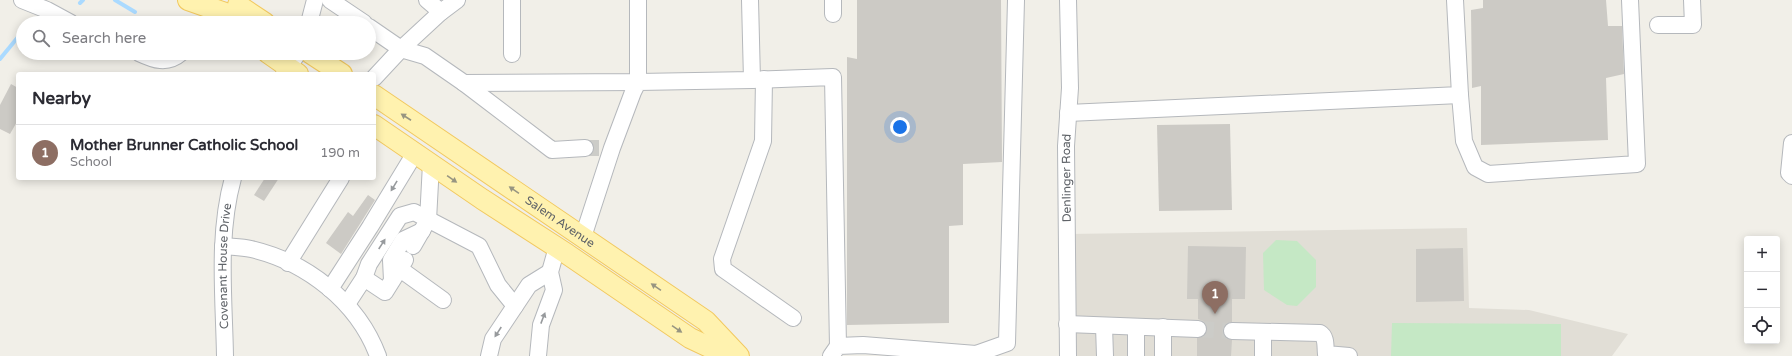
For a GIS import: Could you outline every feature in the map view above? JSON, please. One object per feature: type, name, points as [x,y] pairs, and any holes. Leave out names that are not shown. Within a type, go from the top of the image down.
[{"type":"main road","points":[[185,0],[210,16]]},
{"type":"main road","points":[[188,0],[232,16]]},
{"type":"main road","points":[[230,0],[254,16]]},
{"type":"main road","points":[[280,60],[292,67]]},
{"type":"main road","points":[[321,60],[339,72]]},
{"type":"main road","name":"Salem Avenue","points":[[376,96],[706,321],[739,356]]},
{"type":"main road","name":"Salem Avenue","points":[[376,127],[690,338],[728,356]]},
{"type":"main road","points":[[557,248],[585,260],[650,302],[697,315]]},
{"type":"street","points":[[22,0],[53,6],[64,16]]},
{"type":"street","points":[[311,16],[315,0]]},
{"type":"street","points":[[330,0],[354,16]]},
{"type":"street","points":[[427,0],[441,12]]},
{"type":"street","points":[[376,76],[401,49],[441,12],[457,0]]},
{"type":"street","points":[[512,0],[512,54]]},
{"type":"street","points":[[583,237],[598,148],[638,82],[638,0]]},
{"type":"street","points":[[750,0],[763,141],[722,259],[723,269],[794,318]]},
{"type":"street","points":[[464,83],[638,82],[833,77],[835,351],[863,345],[976,354],[1007,343],[1016,0]]},
{"type":"street","name":"Denlinger Road","points":[[1068,0],[1070,88],[1066,146],[1068,356]]},
{"type":"street","points":[[1455,0],[1464,141],[1475,167],[1488,174],[1637,164],[1630,0]]},
{"type":"street","points":[[1658,25],[1693,25],[1692,0]]},
{"type":"street","points":[[376,32],[401,49],[425,56],[464,83],[552,150],[598,148]]},
{"type":"street","points":[[1068,113],[1460,95]]},
{"type":"street","points":[[1792,143],[1789,173],[1792,176]]},
{"type":"street","points":[[413,246],[425,225],[423,158]]},
{"type":"street","points":[[330,289],[370,227],[423,158]]},
{"type":"street","name":"Covenant House Drive","points":[[225,356],[223,246],[226,210],[233,180]]},
{"type":"street","points":[[288,263],[340,180]]},
{"type":"street","points":[[347,304],[364,278],[369,264],[400,216],[414,212],[425,225],[479,246],[498,285],[515,306]]},
{"type":"street","points":[[425,225],[403,240],[391,260],[399,270],[443,300]]},
{"type":"street","points":[[223,246],[251,249],[308,272],[347,304],[359,318],[378,356]]},
{"type":"street","points":[[538,356],[540,325],[554,290],[550,272],[557,248]]},
{"type":"street","points":[[364,278],[385,292],[399,270]]},
{"type":"street","points":[[489,356],[493,339],[529,285],[550,272]]},
{"type":"street","points":[[1067,324],[1198,329]]},
{"type":"street","points":[[1104,326],[1105,356]]},
{"type":"street","points":[[1136,327],[1136,356]]},
{"type":"street","points":[[1163,328],[1163,356]]},
{"type":"street","points":[[1232,331],[1320,333],[1325,339],[1326,354],[1349,356]]},
{"type":"street","points":[[1263,332],[1263,356]]},
{"type":"shaded area","points":[[1467,228],[1469,308],[1529,310],[1628,334],[1612,356],[1068,356],[1068,234]]},
{"type":"green space","points":[[1276,240],[1297,241],[1316,260],[1316,287],[1297,306],[1287,305],[1264,290],[1263,253]]},
{"type":"green space","points":[[1392,323],[1561,324],[1561,356],[1391,356]]},
{"type":"building","points":[[857,0],[1001,0],[1002,162],[963,164],[963,225],[949,226],[949,323],[847,325],[847,57],[857,59]]},
{"type":"building","points":[[1483,0],[1606,0],[1608,26],[1622,26],[1624,74],[1606,78],[1608,140],[1481,145],[1481,86],[1472,88],[1471,10],[1483,8]]},
{"type":"building","points":[[11,84],[16,87],[16,124],[10,134],[0,129],[0,105]]},
{"type":"building","points":[[1230,124],[1232,210],[1159,211],[1157,125]]},
{"type":"building","points":[[264,180],[278,180],[264,201],[254,195]]},
{"type":"building","points":[[368,195],[375,200],[341,254],[326,243],[348,212],[353,216]]},
{"type":"building","points":[[1188,246],[1246,247],[1245,299],[1232,299],[1232,322],[1227,323],[1223,330],[1224,336],[1232,340],[1231,356],[1197,356],[1197,338],[1206,334],[1207,329],[1203,321],[1198,319],[1198,299],[1187,299]]},
{"type":"building","points":[[1463,248],[1464,301],[1416,302],[1416,249]]},
{"type":"waterway","points":[[80,3],[83,0]]},
{"type":"waterway","points":[[115,0],[135,12]]},
{"type":"waterway","points":[[0,59],[16,40]]},
{"type":"tunnel","points":[[585,148],[599,148]]},
{"type":"tunnel","points":[[1198,329],[1232,331]]},
{"type":"place","name":"Mother Brunner Catholic School","points":[[1215,314]]}]
